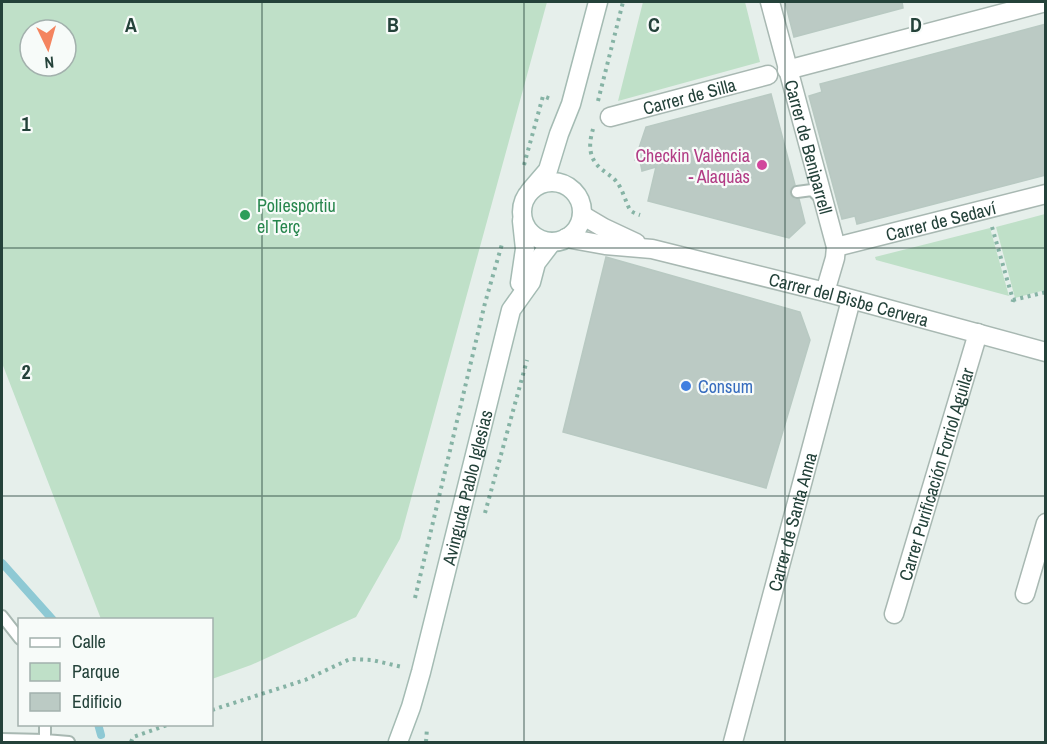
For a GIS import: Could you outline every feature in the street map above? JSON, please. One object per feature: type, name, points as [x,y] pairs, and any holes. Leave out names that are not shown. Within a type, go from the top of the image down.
[{"type":"street","points":[[510,310],[521,279],[525,249],[523,200],[548,170],[571,105],[598,2]]},
{"type":"street","name":"Carrer de Beniparrell","points":[[770,2],[836,247],[825,292]]},
{"type":"street","points":[[787,70],[1046,2]]},
{"type":"street","name":"Carrer de Silla","points":[[610,117],[768,75]]},
{"type":"street","points":[[559,134],[557,161],[564,184]]},
{"type":"street","points":[[522,217],[525,226],[537,239],[559,240],[577,229],[582,215],[578,197],[564,184],[546,182],[530,191]]},
{"type":"street","name":"Carrer de Sedaví","points":[[836,247],[1046,194]]},
{"type":"street","name":"Carrer del Bisbe Cervera","points":[[582,215],[604,228],[652,249]]},
{"type":"street","name":"Carrer del Bisbe Cervera","points":[[559,240],[652,249],[825,292],[1046,352]]},
{"type":"street","name":"Avinguda Pablo Iglesias","points":[[398,742],[421,672],[510,310],[531,282],[536,263],[559,240]]},
{"type":"street","name":"Carrer de Santa Anna","points":[[733,742],[851,300]]},
{"type":"street","name":"Carrer Purificación Forriol Aguilar","points":[[894,614],[978,333]]},
{"type":"street","points":[[1025,594],[1046,523]]},
{"type":"lane","points":[[797,192],[812,190],[824,205]]},
{"type":"lane","points":[[2,616],[18,636]]},
{"type":"lane","points":[[45,726],[45,740]]},
{"type":"lane","points":[[2,739],[69,742]]},
{"type":"path","points":[[991,224],[1013,303],[1046,292]]},
{"type":"path","points":[[213,711],[305,680],[350,659],[372,660],[421,672]]},
{"type":"path","points":[[131,742],[134,737],[164,726]]},
{"type":"green space","name":"Poliesportiu el Terç","points":[[2,2],[547,2],[400,539],[356,617],[251,665],[213,679],[213,618],[101,618],[2,363]]},
{"type":"green space","points":[[643,2],[745,2],[760,62],[618,101]]},
{"type":"green space","points":[[1045,214],[1045,290],[1015,298],[996,227]]},
{"type":"green space","points":[[990,228],[1009,296],[876,260],[875,257]]},
{"type":"building","points":[[785,2],[902,2],[903,8],[794,37]]},
{"type":"building","points":[[1046,24],[1046,175],[857,224],[855,216],[842,219],[809,96],[822,92],[820,84]]},
{"type":"building","name":"Checkin València - Alaquàs","points":[[771,94],[795,185],[790,189],[790,194],[794,199],[799,199],[805,223],[789,238],[648,201],[656,167],[642,171],[640,161],[635,160],[646,127]]},
{"type":"building","name":"Consum","points":[[606,257],[800,312],[810,340],[766,488],[563,432]]},
{"type":"waterway","points":[[2,563],[51,618]]},
{"type":"waterway","points":[[99,726],[101,735]]},
{"type":"place","name":"Checkin València - Alaquàs","points":[[762,165]]},
{"type":"place","name":"Poliesportiu el Terç","points":[[245,215]]},
{"type":"place","name":"Consum","points":[[686,386]]}]
